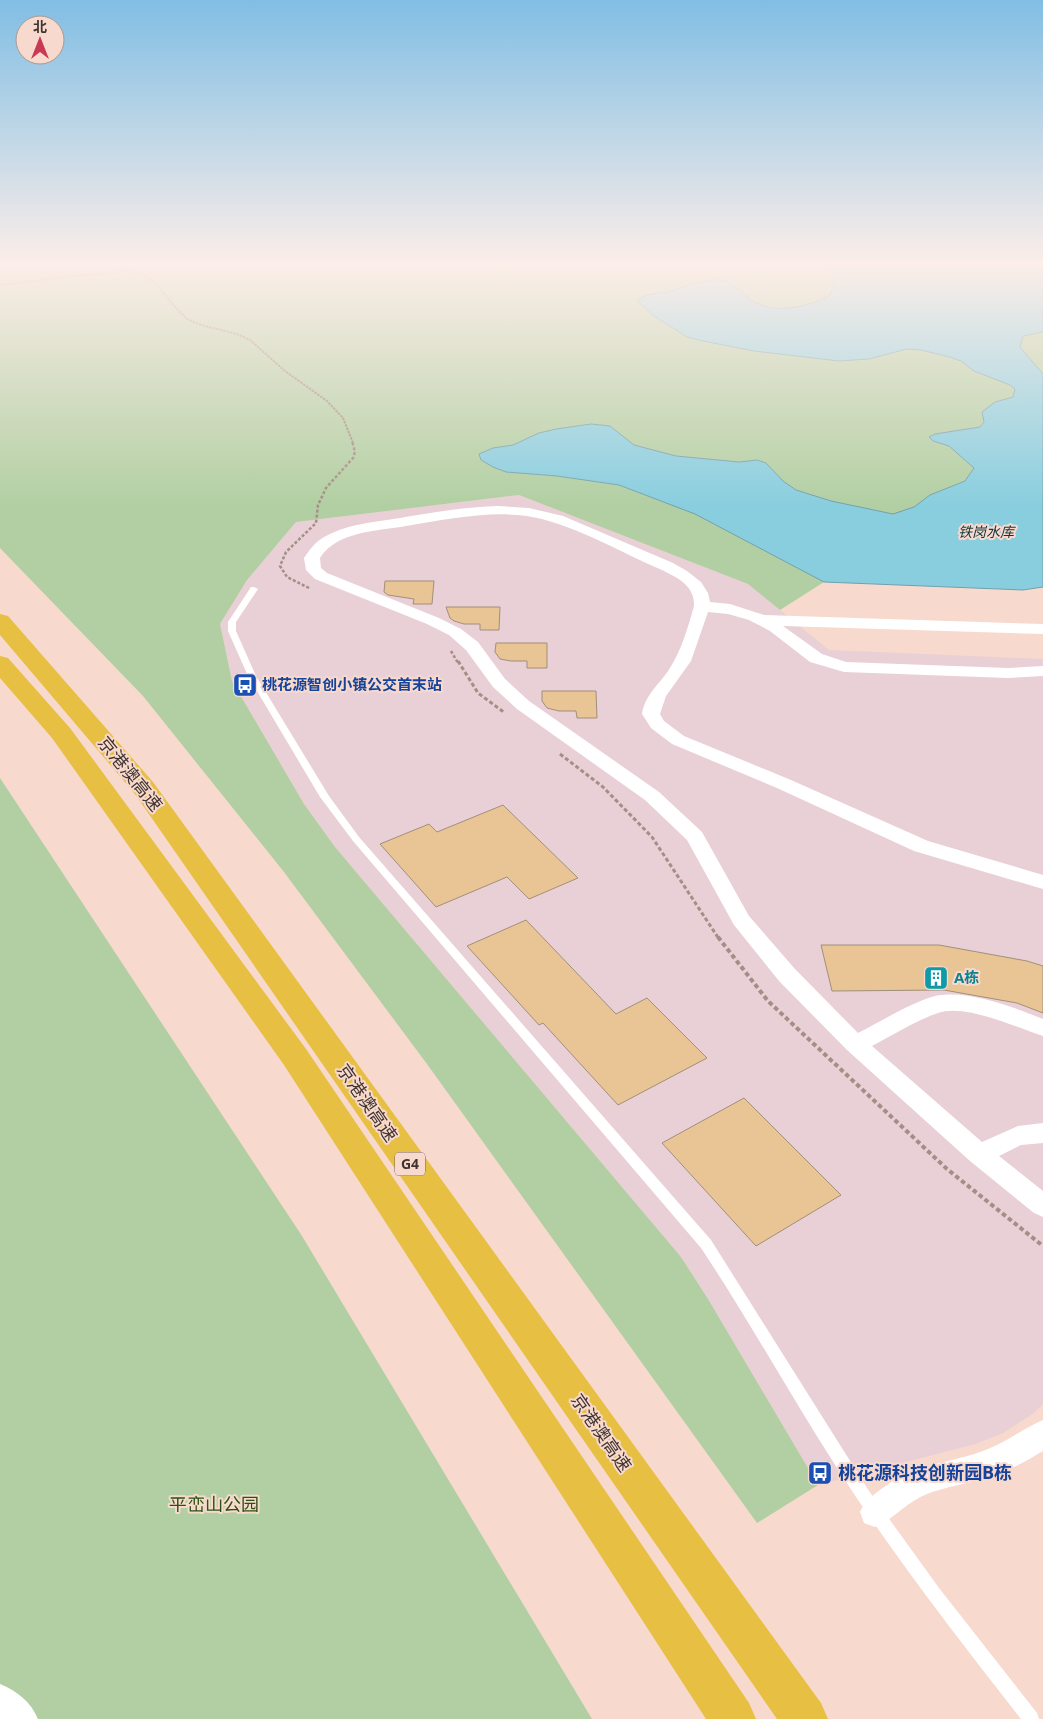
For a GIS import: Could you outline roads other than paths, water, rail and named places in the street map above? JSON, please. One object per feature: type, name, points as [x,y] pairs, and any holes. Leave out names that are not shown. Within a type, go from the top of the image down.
[{"type":"highway","name":"京港澳高速","points":[[0,621],[144,788],[805,1719]]},
{"type":"highway","name":"京港澳高速","points":[[0,663],[61,733],[295,1057],[732,1719]]},
{"type":"street","points":[[1043,882],[921,846],[784,784],[678,740],[657,724],[650,714],[652,704],[678,670],[688,648],[703,600],[698,589],[681,574],[565,522],[542,515],[516,511],[476,511],[352,531],[322,545],[314,555],[311,562],[317,573],[326,579],[433,621],[455,632],[472,646],[499,683],[523,704],[652,796],[680,820],[695,836],[742,920],[787,975],[855,1044],[979,1154],[1043,1206]]},
{"type":"street","points":[[702,606],[730,609],[761,620],[776,628],[816,658],[844,667],[1008,673],[1043,671]]},
{"type":"street","points":[[761,620],[1043,630]]},
{"type":"street","points":[[855,1044],[936,1004],[957,1003],[1004,1013],[1043,1028]]},
{"type":"street","points":[[979,1154],[1018,1136],[1043,1133]]},
{"type":"street","points":[[876,1512],[901,1492],[921,1481],[986,1464],[1017,1451],[1043,1434]]},
{"type":"street","points":[[0,1700],[21,1719]]},
{"type":"lane","points":[[254,589],[232,622],[232,632],[252,676],[325,798],[356,839],[706,1244],[736,1288],[842,1462],[876,1512],[1031,1719]]},
{"type":"water","name":"铁岗水库","points":[[730,346],[1020,346],[1043,374],[1043,587],[1023,590],[824,582],[695,514],[619,485],[557,476],[506,472],[481,460],[479,454],[493,448],[513,445],[539,433],[591,424],[610,426],[634,445],[676,456],[739,462],[757,460],[766,463],[783,481],[796,490],[831,501],[893,514],[914,507],[930,495],[965,481],[974,468],[949,446],[933,441],[929,437],[935,434],[980,427],[984,422],[982,412],[995,402],[1013,397],[1015,389],[1010,385],[974,371],[961,361],[921,350],[907,349],[869,359],[839,361]]},
{"type":"place","name":"桃花源智创小镇公交首末站","points":[[245,685]]},
{"type":"place","name":"A栋","points":[[936,978]]},
{"type":"place","name":"桃花源科技创新园B栋","points":[[820,1473]]},
{"type":"park label","name":"平峦山公园","points":[[214,1505]]}]
